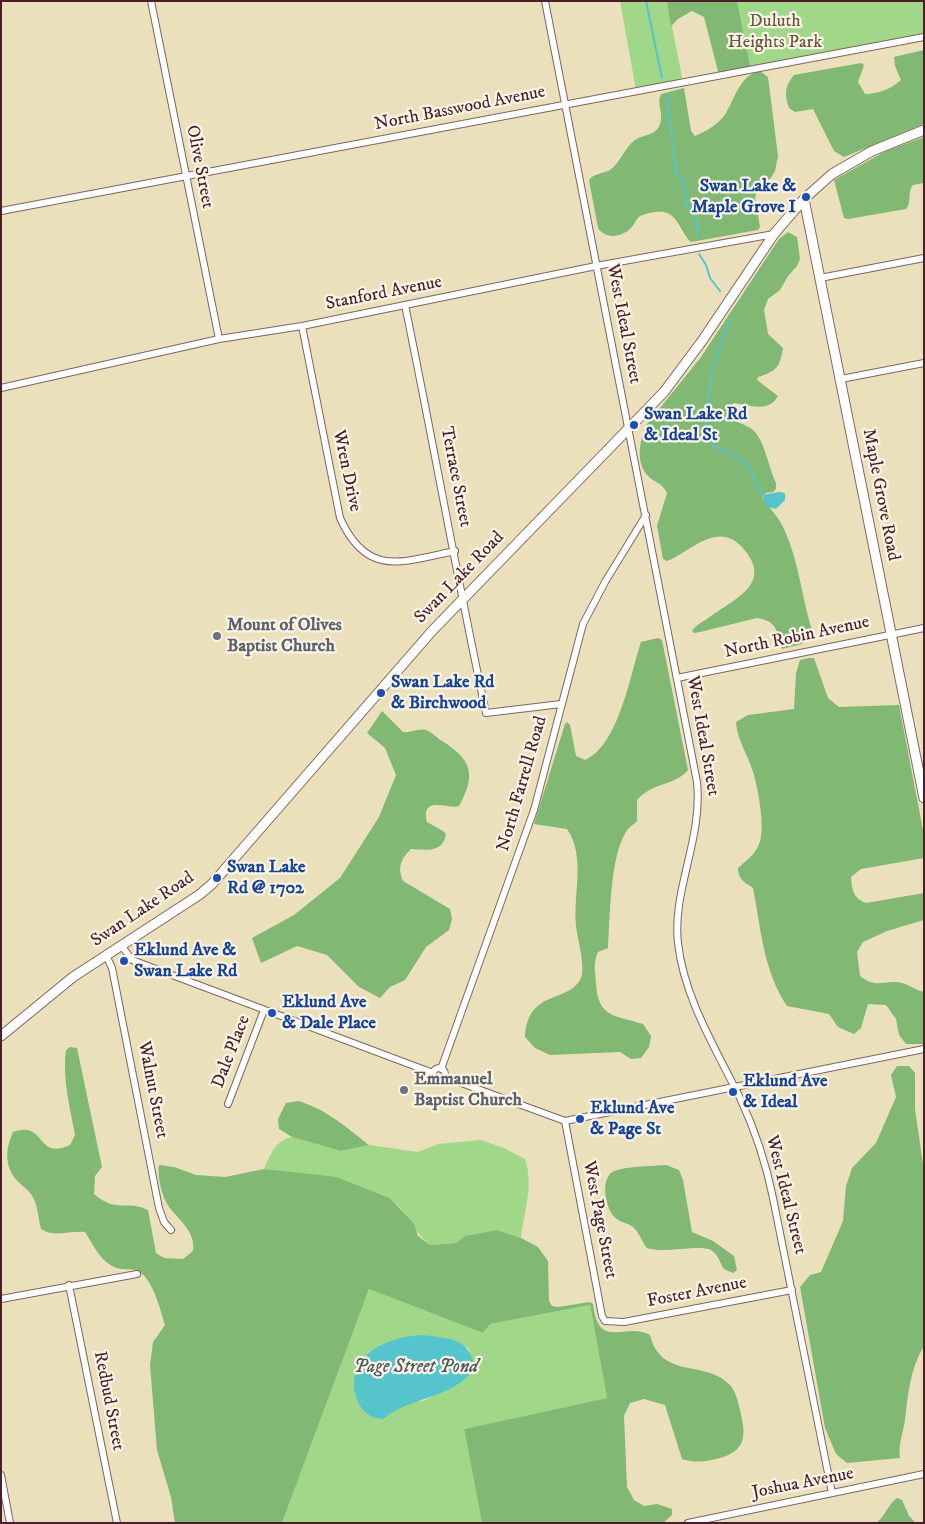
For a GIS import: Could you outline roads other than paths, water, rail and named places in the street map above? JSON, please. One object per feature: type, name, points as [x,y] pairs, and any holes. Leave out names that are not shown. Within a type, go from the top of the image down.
[{"type":"street","name":"Olive Street","points":[[151,1],[219,339]]},
{"type":"street","name":"West Ideal Street","points":[[545,1],[697,782],[699,808],[680,904],[678,943],[694,1001],[735,1088],[762,1152],[792,1290],[832,1493]]},
{"type":"street","name":"North Basswood Avenue","points":[[1,211],[924,37]]},
{"type":"street","name":"Swan Lake Road","points":[[1,1036],[44,999],[106,954],[199,895],[212,884],[350,722],[462,599],[628,431],[675,378],[774,234],[804,199],[832,174],[891,142],[924,130]]},
{"type":"street","name":"Maple Grove Road","points":[[804,199],[924,798]]},
{"type":"street","name":"Stanford Avenue","points":[[1,388],[219,339],[302,326],[596,266],[774,234]]},
{"type":"street","points":[[820,278],[924,258]]},
{"type":"street","name":"Terrace Street","points":[[406,305],[455,550],[462,599],[486,713],[560,704]]},
{"type":"street","name":"Wren Drive","points":[[302,326],[340,518],[348,536],[369,557],[396,563],[455,550]]},
{"type":"street","points":[[840,379],[924,363]]},
{"type":"street","name":"North Farrell Road","points":[[441,1069],[528,829],[583,624],[605,582],[646,515]]},
{"type":"street","name":"North Robin Avenue","points":[[677,678],[924,628]]},
{"type":"street","points":[[122,945],[132,960],[433,1072],[441,1069],[445,1077]]},
{"type":"street","name":"Walnut Street","points":[[106,954],[112,968],[160,1208],[164,1222],[171,1230]]},
{"type":"street","name":"Dale Place","points":[[228,1104],[264,1010]]},
{"type":"street","points":[[433,1072],[437,1080],[445,1077],[565,1121],[924,1049]]},
{"type":"street","name":"West Page Street","points":[[565,1121],[602,1316],[607,1322]]},
{"type":"street","points":[[1,1299],[137,1274]]},
{"type":"street","name":"Redbud Street","points":[[69,1285],[118,1523]]},
{"type":"street","name":"Foster Avenue","points":[[607,1322],[624,1322],[792,1290]]},
{"type":"street","name":"Joshua Avenue","points":[[688,1523],[924,1474]]},
{"type":"street","points":[[1,1476],[10,1523]]},
{"type":"water","points":[[779,492],[785,493],[785,500],[776,509],[767,507],[762,495]]},
{"type":"water","name":"Page Street Pond","points":[[423,1335],[457,1341],[468,1350],[475,1368],[454,1387],[394,1411],[383,1419],[373,1417],[365,1412],[359,1405],[354,1386],[358,1367],[363,1359],[383,1344],[407,1337]]},
{"type":"waterway","points":[[646,1],[662,78]]},
{"type":"waterway","points":[[667,95],[676,173],[683,181],[687,204],[697,221],[697,235]]},
{"type":"waterway","points":[[699,254],[706,265],[710,278],[720,291]]},
{"type":"waterway","points":[[730,320],[712,370],[704,433],[712,445],[739,458],[745,463],[762,495]]},
{"type":"place","name":"Swan Lake & Maple Grove I","points":[[806,197]]},
{"type":"place","name":"Swan Lake Rd & Ideal St","points":[[634,425]]},
{"type":"place","name":"Mount of Olives Baptist Church","points":[[217,636]]},
{"type":"place","name":"Swan Lake Rd & Birchwood","points":[[381,693]]},
{"type":"place","name":"Swan Lake Rd @ 1702","points":[[217,878]]},
{"type":"place","name":"Eklund Ave & Swan Lake Rd","points":[[124,961]]},
{"type":"place","name":"Eklund Ave & Dale Place","points":[[272,1013]]},
{"type":"place","name":"Emmanuel Baptist Church","points":[[404,1090]]},
{"type":"place","name":"Eklund Ave & Ideal","points":[[733,1092]]},
{"type":"place","name":"Eklund Ave & Page St","points":[[580,1119]]},
{"type":"park label","name":"Duluth Heights Park","points":[[775,32]]}]
